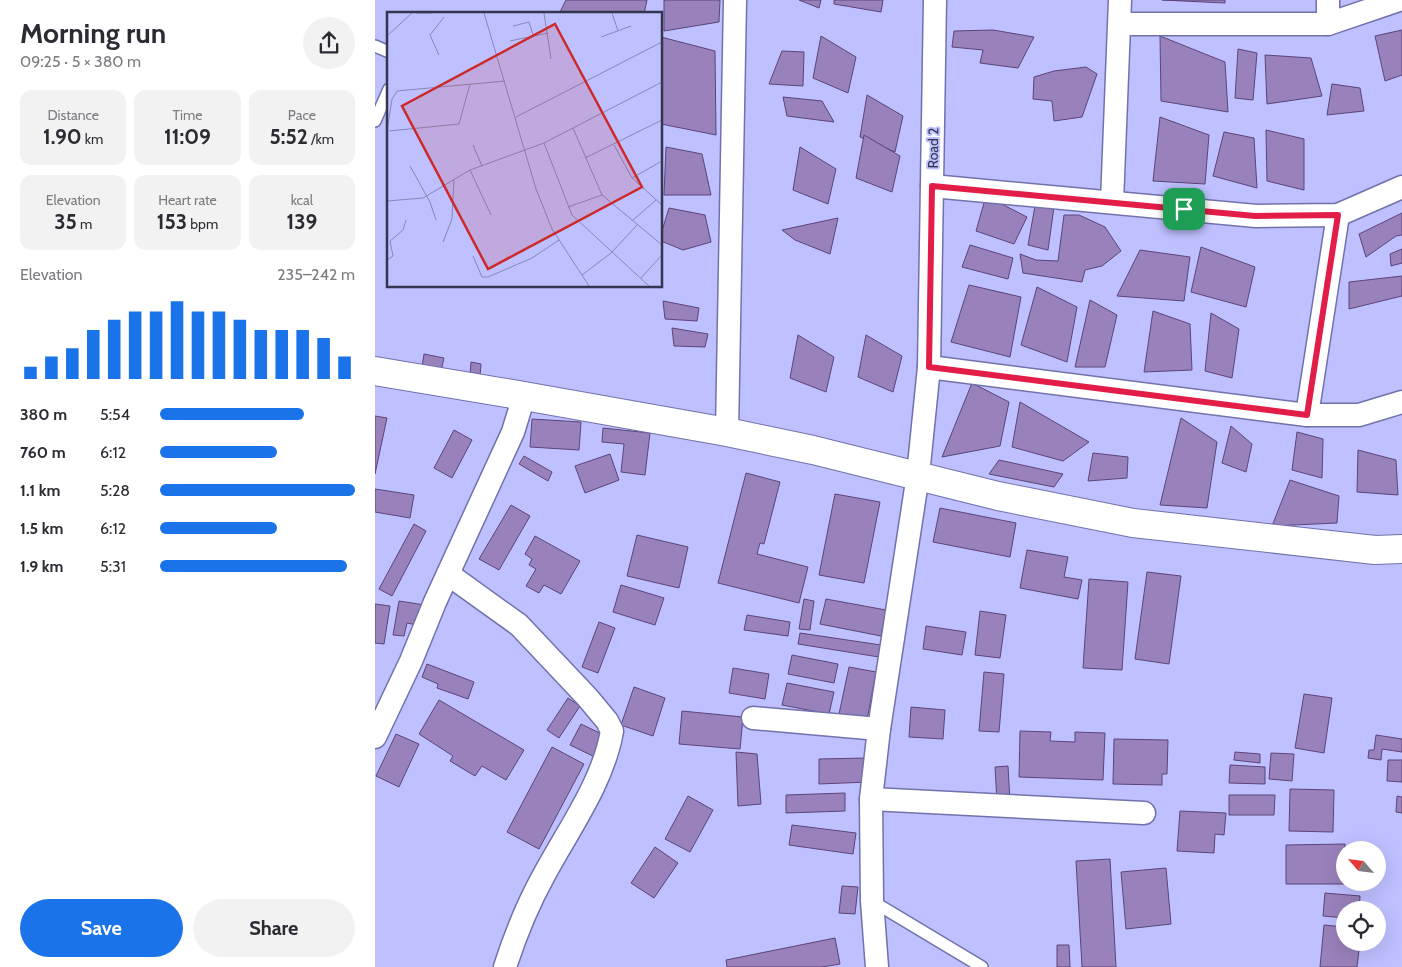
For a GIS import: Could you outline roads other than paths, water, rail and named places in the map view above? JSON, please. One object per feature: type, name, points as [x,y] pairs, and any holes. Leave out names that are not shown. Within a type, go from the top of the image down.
[{"type":"street","points":[[727,432],[735,0]]},
{"type":"street","name":"Road 2","points":[[877,967],[872,901],[871,799],[879,729],[918,475],[929,367],[935,0]]},
{"type":"street","points":[[1113,202],[1120,0]]},
{"type":"street","points":[[1328,0],[1328,24]]},
{"type":"street","points":[[1120,24],[1328,24],[1399,0]]},
{"type":"street","points":[[932,186],[1255,216],[1338,215],[1402,187]]},
{"type":"street","points":[[1307,415],[1338,215]]},
{"type":"street","points":[[929,367],[1307,415],[1359,415],[1402,402]]},
{"type":"street","points":[[375,371],[727,432],[813,450],[1016,500],[1133,523],[1375,550],[1402,549]]},
{"type":"street","points":[[375,737],[513,432],[524,396]]},
{"type":"street","points":[[448,574],[519,624],[587,697],[607,721],[612,731],[610,745],[593,787],[542,878],[505,967]]},
{"type":"street","points":[[753,718],[879,729]]},
{"type":"street","points":[[871,799],[1144,813]]},
{"type":"lane","points":[[375,46],[387,51]]},
{"type":"lane","points":[[375,121],[387,94]]},
{"type":"lane","points":[[872,901],[982,967]]}]
